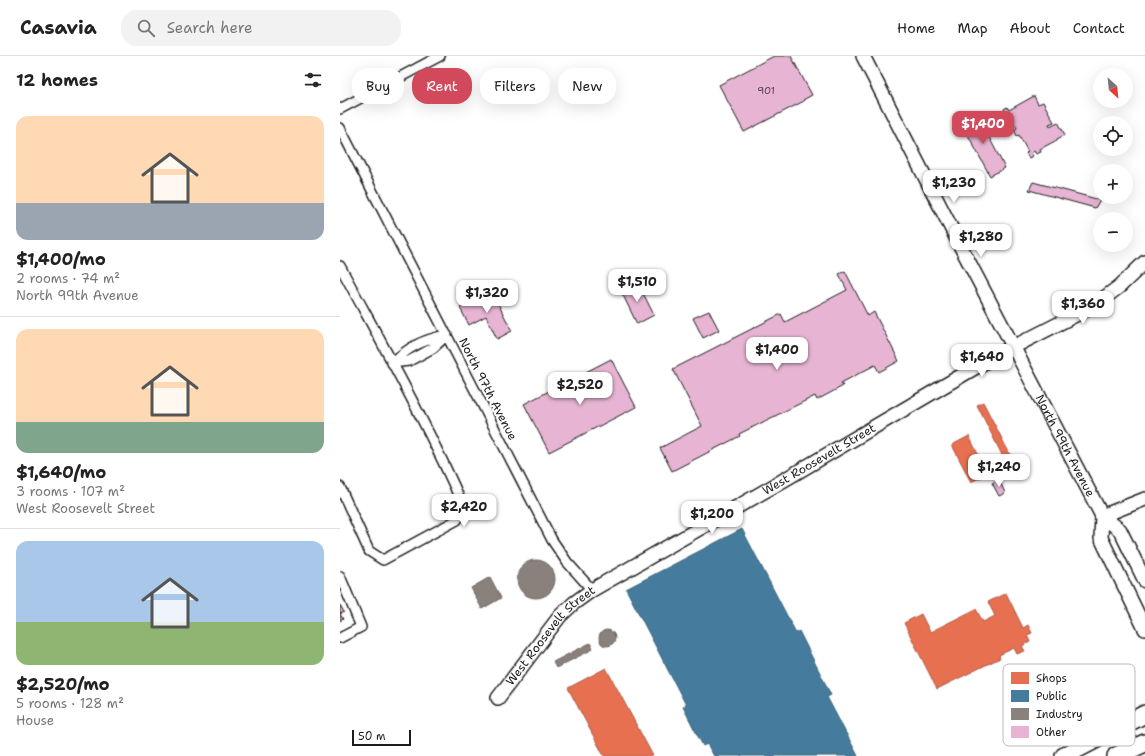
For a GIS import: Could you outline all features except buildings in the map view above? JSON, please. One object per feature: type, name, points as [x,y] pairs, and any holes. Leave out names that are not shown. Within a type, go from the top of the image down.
[{"type":"highway","points":[[1135,719],[1145,714]]},
{"type":"highway","points":[[1116,756],[1145,743]]},
{"type":"highway","points":[[1064,756],[1083,746]]},
{"type":"street","points":[[340,109],[440,56]]},
{"type":"street","name":"North 99th Avenue","points":[[863,56],[1102,516],[1120,530],[1145,581]]},
{"type":"street","name":"North 97th Avenue","points":[[340,128],[552,540],[567,562],[592,590]]},
{"type":"street","name":"West Roosevelt Street","points":[[498,698],[560,616],[574,603],[592,590],[982,364],[1095,305],[1120,286],[1145,262]]},
{"type":"street","points":[[340,266],[452,480],[464,508],[457,520],[383,560],[369,551],[340,486]]},
{"type":"street","points":[[392,363],[408,361],[427,352],[447,335]]},
{"type":"street","points":[[1145,498],[1102,516],[1101,538],[1145,630]]},
{"type":"street","points":[[340,576],[361,627],[340,638]]}]
